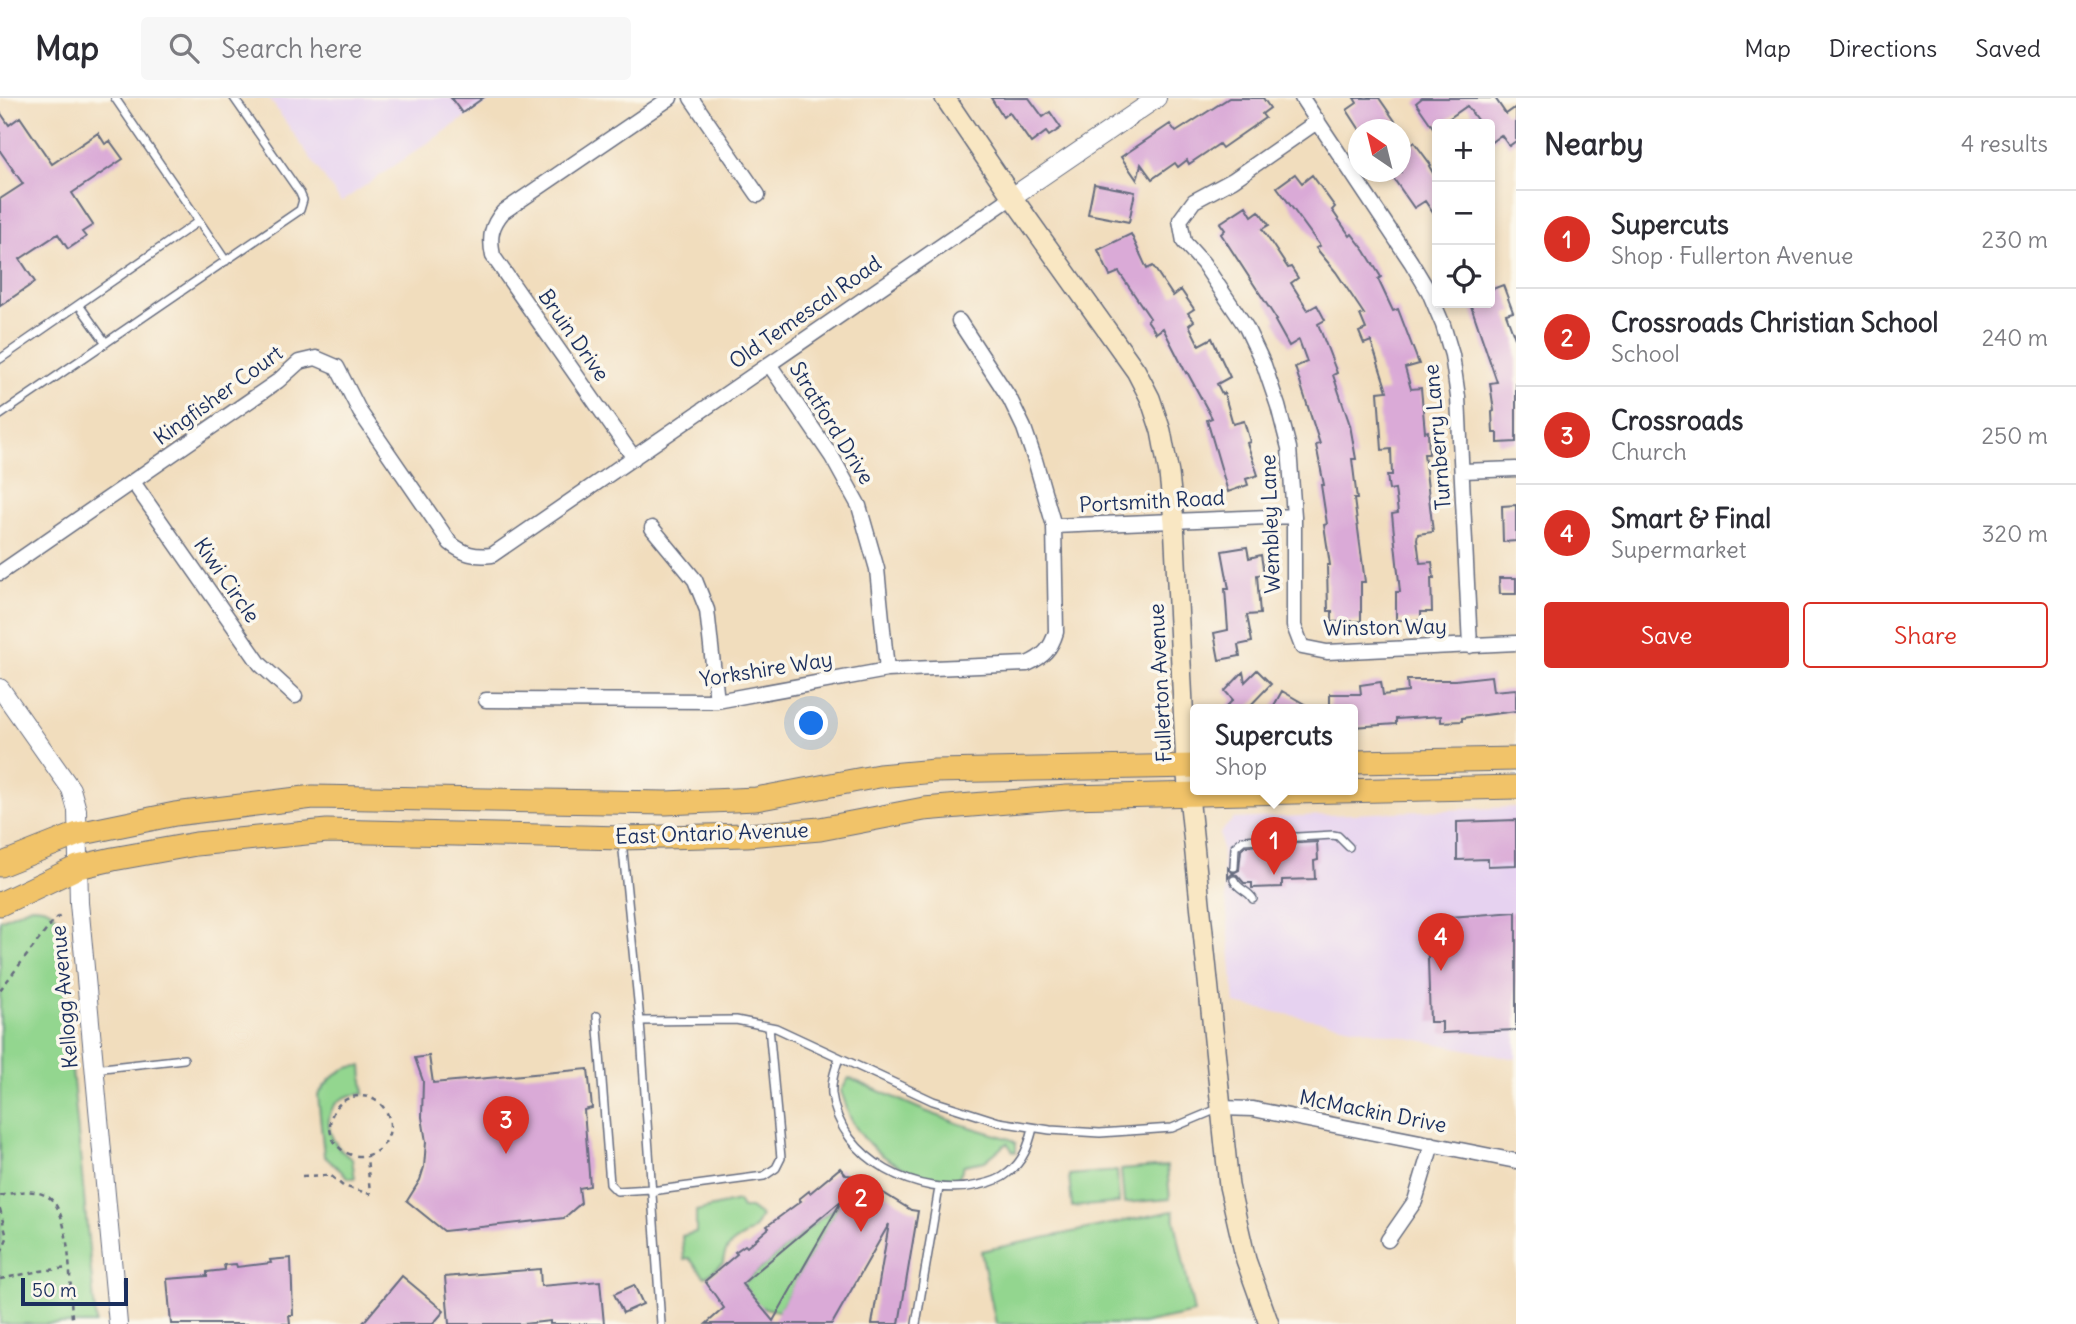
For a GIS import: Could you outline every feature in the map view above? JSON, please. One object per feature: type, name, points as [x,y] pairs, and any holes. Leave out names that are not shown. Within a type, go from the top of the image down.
[{"type":"main road","name":"Fullerton Avenue","points":[[945,98],[1136,371],[1150,398],[1164,449],[1174,521],[1190,752]]},
{"type":"main road","points":[[1358,762],[1516,759]]},
{"type":"main road","name":"East Ontario Avenue","points":[[0,864],[78,834],[175,814],[313,797],[666,803],[755,799],[879,776],[935,771],[1190,766]]},
{"type":"main road","name":"Fullerton Avenue","points":[[1190,780],[1189,795],[1229,1186],[1246,1260],[1269,1324]]},
{"type":"main road","name":"East Ontario Avenue","points":[[1358,791],[1516,787]]},
{"type":"main road","name":"East Ontario Avenue","points":[[0,904],[78,867],[197,844],[327,831],[622,845],[820,829],[924,809],[1067,797],[1189,795]]},
{"type":"street","name":"Bruin Drive","points":[[634,458],[493,256],[490,233],[503,212],[670,98]]},
{"type":"street","points":[[691,98],[758,195]]},
{"type":"street","name":"Old Temescal Road","points":[[477,557],[492,555],[1157,98]]},
{"type":"street","name":"Turnberry Lane","points":[[1302,98],[1411,262],[1429,292],[1443,325],[1452,355],[1458,397],[1470,646]]},
{"type":"street","name":"Wembley Lane","points":[[1302,647],[1294,626],[1294,516],[1289,447],[1278,406],[1264,365],[1246,327],[1203,262],[1184,242],[1180,220],[1194,201],[1233,180],[1318,121]]},
{"type":"street","points":[[959,321],[1010,399],[1024,428],[1054,526]]},
{"type":"street","name":"Kingfisher Court","points":[[0,573],[278,381],[299,362],[316,358],[337,367],[360,412],[450,543],[462,553],[477,557]]},
{"type":"street","name":"Stratford Drive","points":[[769,364],[832,457],[859,506],[877,569],[887,670]]},
{"type":"street","points":[[1463,471],[1516,469]]},
{"type":"street","name":"Kiwi Circle","points":[[133,482],[260,664],[295,696]]},
{"type":"street","name":"Portsmith Road","points":[[1054,526],[1294,516]]},
{"type":"street","name":"Yorkshire Way","points":[[486,700],[717,701],[887,670],[1027,664],[1039,659],[1047,651],[1056,632],[1054,526]]},
{"type":"street","points":[[652,528],[695,580],[707,610],[717,701]]},
{"type":"street","name":"Winston Way","points":[[1302,647],[1327,652],[1516,643]]},
{"type":"street","name":"Kellogg Avenue","points":[[0,688],[71,789],[77,810],[78,898],[118,1324]]},
{"type":"street","name":"McMackin Drive","points":[[1221,1108],[1253,1109],[1516,1161]]},
{"type":"street","points":[[1388,1240],[1415,1201],[1432,1144]]},
{"type":"lane","points":[[115,98],[226,261]]},
{"type":"lane","points":[[0,415],[300,210],[303,200],[234,98]]},
{"type":"lane","points":[[0,359],[199,221]]},
{"type":"lane","points":[[79,305],[106,343]]},
{"type":"lane","points":[[1234,867],[1234,847],[1243,840],[1333,835],[1338,836],[1349,847]]},
{"type":"lane","points":[[622,845],[640,1021],[661,1324]]},
{"type":"lane","points":[[1234,880],[1236,885],[1253,899]]},
{"type":"lane","points":[[597,1016],[610,1184],[617,1191],[651,1190],[764,1176],[776,1168],[781,1158],[769,1027]]},
{"type":"lane","points":[[640,1021],[736,1020],[769,1027],[953,1108],[999,1122],[1033,1128],[1100,1133],[1171,1128],[1221,1108]]},
{"type":"lane","points":[[839,1058],[833,1076],[832,1093],[842,1126],[860,1149],[878,1164],[919,1184],[939,1188],[965,1188],[1007,1175],[1030,1144],[1033,1128]]},
{"type":"lane","points":[[93,1070],[184,1059]]},
{"type":"lane","points":[[916,1324],[939,1188]]},
{"type":"path","points":[[0,990],[55,919],[61,916]]},
{"type":"path","points":[[355,1097],[367,1097],[379,1102],[389,1118],[390,1128],[386,1142],[377,1152],[367,1156],[354,1156],[344,1152],[335,1144],[331,1134],[331,1119],[335,1109],[342,1102],[355,1097]]},
{"type":"path","points":[[302,1177],[330,1175],[343,1186],[370,1195],[367,1156]]},
{"type":"path","points":[[0,1196],[32,1192],[48,1197],[59,1206],[65,1226],[72,1318],[70,1324]]},
{"type":"path","points":[[0,1209],[7,1238],[0,1255]]},
{"type":"path","points":[[0,1279],[68,1268]]},
{"type":"shaded area","points":[[269,98],[494,98],[341,202]]},
{"type":"shaded area","points":[[1516,807],[1516,1059],[1235,1004],[1220,833],[1233,819]]},
{"type":"green space","points":[[31,906],[48,909],[58,921],[96,1324],[0,1324],[0,920]]},
{"type":"green space","points":[[362,1066],[364,1094],[339,1101],[329,1118],[333,1140],[352,1159],[355,1178],[349,1178],[324,1156],[318,1095],[336,1074],[348,1068]]},
{"type":"green space","points":[[849,1078],[925,1111],[1010,1139],[1016,1143],[1016,1152],[1007,1143],[985,1161],[964,1165],[958,1179],[942,1179],[910,1171],[881,1154],[858,1131],[841,1091]]},
{"type":"green space","points":[[1167,1166],[1170,1199],[1124,1203],[1121,1170]]},
{"type":"green space","points":[[1117,1171],[1119,1203],[1072,1207],[1069,1175]]},
{"type":"green space","points":[[849,1188],[779,1311],[760,1307],[742,1284],[838,1204]]},
{"type":"green space","points":[[738,1201],[742,1208],[750,1208],[761,1216],[752,1231],[729,1246],[723,1263],[705,1277],[689,1258],[684,1259],[682,1236],[696,1232],[696,1211]]},
{"type":"green space","points":[[1173,1211],[1194,1313],[1142,1324],[996,1324],[981,1251]]},
{"type":"building","points":[[451,98],[483,98],[462,113]]},
{"type":"building","points":[[991,98],[1029,98],[1043,117],[1050,112],[1061,128],[1049,136],[1046,132],[1031,143],[1009,112],[1003,117]]},
{"type":"building","points":[[1229,98],[1263,98],[1270,108],[1262,114],[1265,118],[1222,148],[1219,144],[1189,164],[1187,160],[1178,167],[1175,163],[1152,179],[1141,164],[1137,180],[1121,157],[1170,124],[1176,132]]},
{"type":"building","points":[[1354,98],[1379,98],[1394,119],[1353,119],[1347,110],[1357,103]]},
{"type":"building","points":[[1422,98],[1495,98],[1506,114],[1516,107],[1516,141],[1509,146],[1501,135],[1495,139],[1495,119],[1476,119],[1467,106],[1448,119],[1432,119],[1432,126],[1416,103]]},
{"type":"building","points":[[0,112],[9,125],[20,117],[52,164],[98,133],[105,144],[110,141],[123,159],[72,193],[93,225],[82,232],[86,237],[68,249],[58,234],[20,259],[35,282],[0,306],[0,199],[23,184],[0,151]]},
{"type":"building","points":[[1414,142],[1431,165],[1432,212],[1425,201],[1414,208],[1396,182],[1411,182],[1411,144]]},
{"type":"building","points":[[1295,174],[1302,183],[1312,175],[1335,207],[1332,210],[1350,236],[1352,234],[1365,251],[1381,277],[1378,279],[1393,311],[1398,309],[1419,364],[1405,368],[1411,389],[1421,388],[1425,432],[1428,431],[1429,454],[1424,454],[1433,532],[1418,534],[1417,539],[1420,563],[1432,562],[1434,578],[1431,578],[1432,612],[1421,612],[1421,620],[1396,620],[1396,592],[1400,592],[1392,514],[1398,513],[1395,489],[1389,490],[1387,475],[1392,475],[1391,449],[1382,450],[1378,392],[1387,391],[1371,341],[1364,344],[1359,332],[1366,329],[1360,315],[1364,314],[1316,248],[1320,246],[1277,187]]},
{"type":"building","points":[[1094,184],[1135,192],[1129,222],[1088,214]]},
{"type":"building","points":[[1246,206],[1252,216],[1259,211],[1269,225],[1262,229],[1288,268],[1291,267],[1298,278],[1291,283],[1308,310],[1317,305],[1325,320],[1318,324],[1337,373],[1333,375],[1350,425],[1356,459],[1352,459],[1357,499],[1354,499],[1365,582],[1361,582],[1361,621],[1332,622],[1332,611],[1328,611],[1327,565],[1330,565],[1321,485],[1324,485],[1316,445],[1320,444],[1295,367],[1307,362],[1299,340],[1289,346],[1275,321],[1277,320],[1221,234],[1225,230],[1220,223]]},
{"type":"building","points":[[1131,234],[1147,269],[1153,266],[1173,296],[1181,290],[1194,309],[1188,313],[1194,321],[1189,325],[1199,345],[1212,338],[1230,377],[1217,384],[1222,394],[1224,393],[1233,424],[1244,421],[1250,442],[1247,443],[1258,475],[1246,479],[1248,485],[1228,492],[1207,420],[1212,418],[1163,328],[1156,333],[1147,320],[1150,318],[1119,272],[1110,276],[1098,250]]},
{"type":"building","points":[[1503,285],[1513,312],[1506,314],[1516,341],[1516,442],[1498,443],[1498,433],[1493,433],[1494,411],[1490,383],[1497,382],[1472,308],[1495,308],[1495,288]]},
{"type":"building","points":[[1516,505],[1516,541],[1503,542],[1502,506]]},
{"type":"building","points":[[1247,547],[1249,558],[1261,555],[1264,574],[1257,575],[1260,614],[1247,615],[1252,642],[1238,645],[1240,656],[1219,660],[1214,633],[1228,630],[1225,589],[1229,589],[1222,551]]},
{"type":"building","points":[[1499,578],[1516,578],[1516,594],[1500,594]]},
{"type":"building","points":[[1257,670],[1271,684],[1252,704],[1229,704],[1233,700],[1225,691],[1243,672],[1245,682]]},
{"type":"building","points":[[1491,676],[1493,691],[1516,689],[1516,711],[1462,718],[1462,721],[1441,722],[1441,716],[1396,719],[1396,724],[1358,727],[1358,704],[1330,704],[1330,694],[1361,694],[1360,685],[1381,682],[1383,695],[1408,692],[1407,680],[1455,680]]},
{"type":"building","points":[[1282,691],[1304,704],[1275,704]]},
{"type":"building","points":[[1516,820],[1516,865],[1488,866],[1488,859],[1457,860],[1457,822]]},
{"type":"building","points":[[1317,842],[1315,879],[1282,880],[1282,887],[1252,888],[1252,883],[1244,883],[1237,875],[1232,874],[1228,878],[1228,868],[1233,873],[1239,870],[1241,850],[1245,846]]},
{"type":"building","points":[[1516,912],[1516,1030],[1442,1033],[1442,1022],[1430,1022],[1427,929],[1437,929],[1437,918]]},
{"type":"building","points":[[429,1056],[433,1083],[588,1069],[592,1108],[584,1110],[590,1186],[579,1188],[581,1203],[564,1218],[444,1231],[407,1201],[420,1180],[426,1142],[422,1117],[423,1081],[415,1058]]},
{"type":"building","points":[[840,1168],[846,1175],[856,1176],[911,1210],[918,1211],[899,1324],[872,1324],[889,1224],[832,1324],[706,1324],[724,1308],[705,1281],[737,1254],[735,1252],[745,1245],[747,1247],[769,1228],[767,1226],[801,1201],[799,1199],[809,1191],[810,1193]],"holes":[[[842,1200],[773,1321],[742,1284]]]},
{"type":"building","points":[[291,1258],[293,1315],[289,1315],[290,1324],[171,1324],[167,1279],[207,1276],[207,1272],[225,1270],[224,1265],[236,1264],[237,1267]]},
{"type":"building","points":[[540,1269],[541,1286],[600,1281],[604,1324],[550,1324],[550,1321],[523,1324],[449,1324],[445,1277]]},
{"type":"building","points":[[402,1276],[444,1311],[433,1324],[362,1324]]},
{"type":"building","points":[[634,1285],[643,1304],[623,1313],[614,1294]]},
{"type":"place","name":"Supercuts","points":[[1274,875]]},
{"type":"place","name":"Smart & Final","points":[[1441,971]]},
{"type":"place","name":"Crossroads","points":[[506,1154]]},
{"type":"place","name":"Crossroads Christian School","points":[[861,1232]]}]
